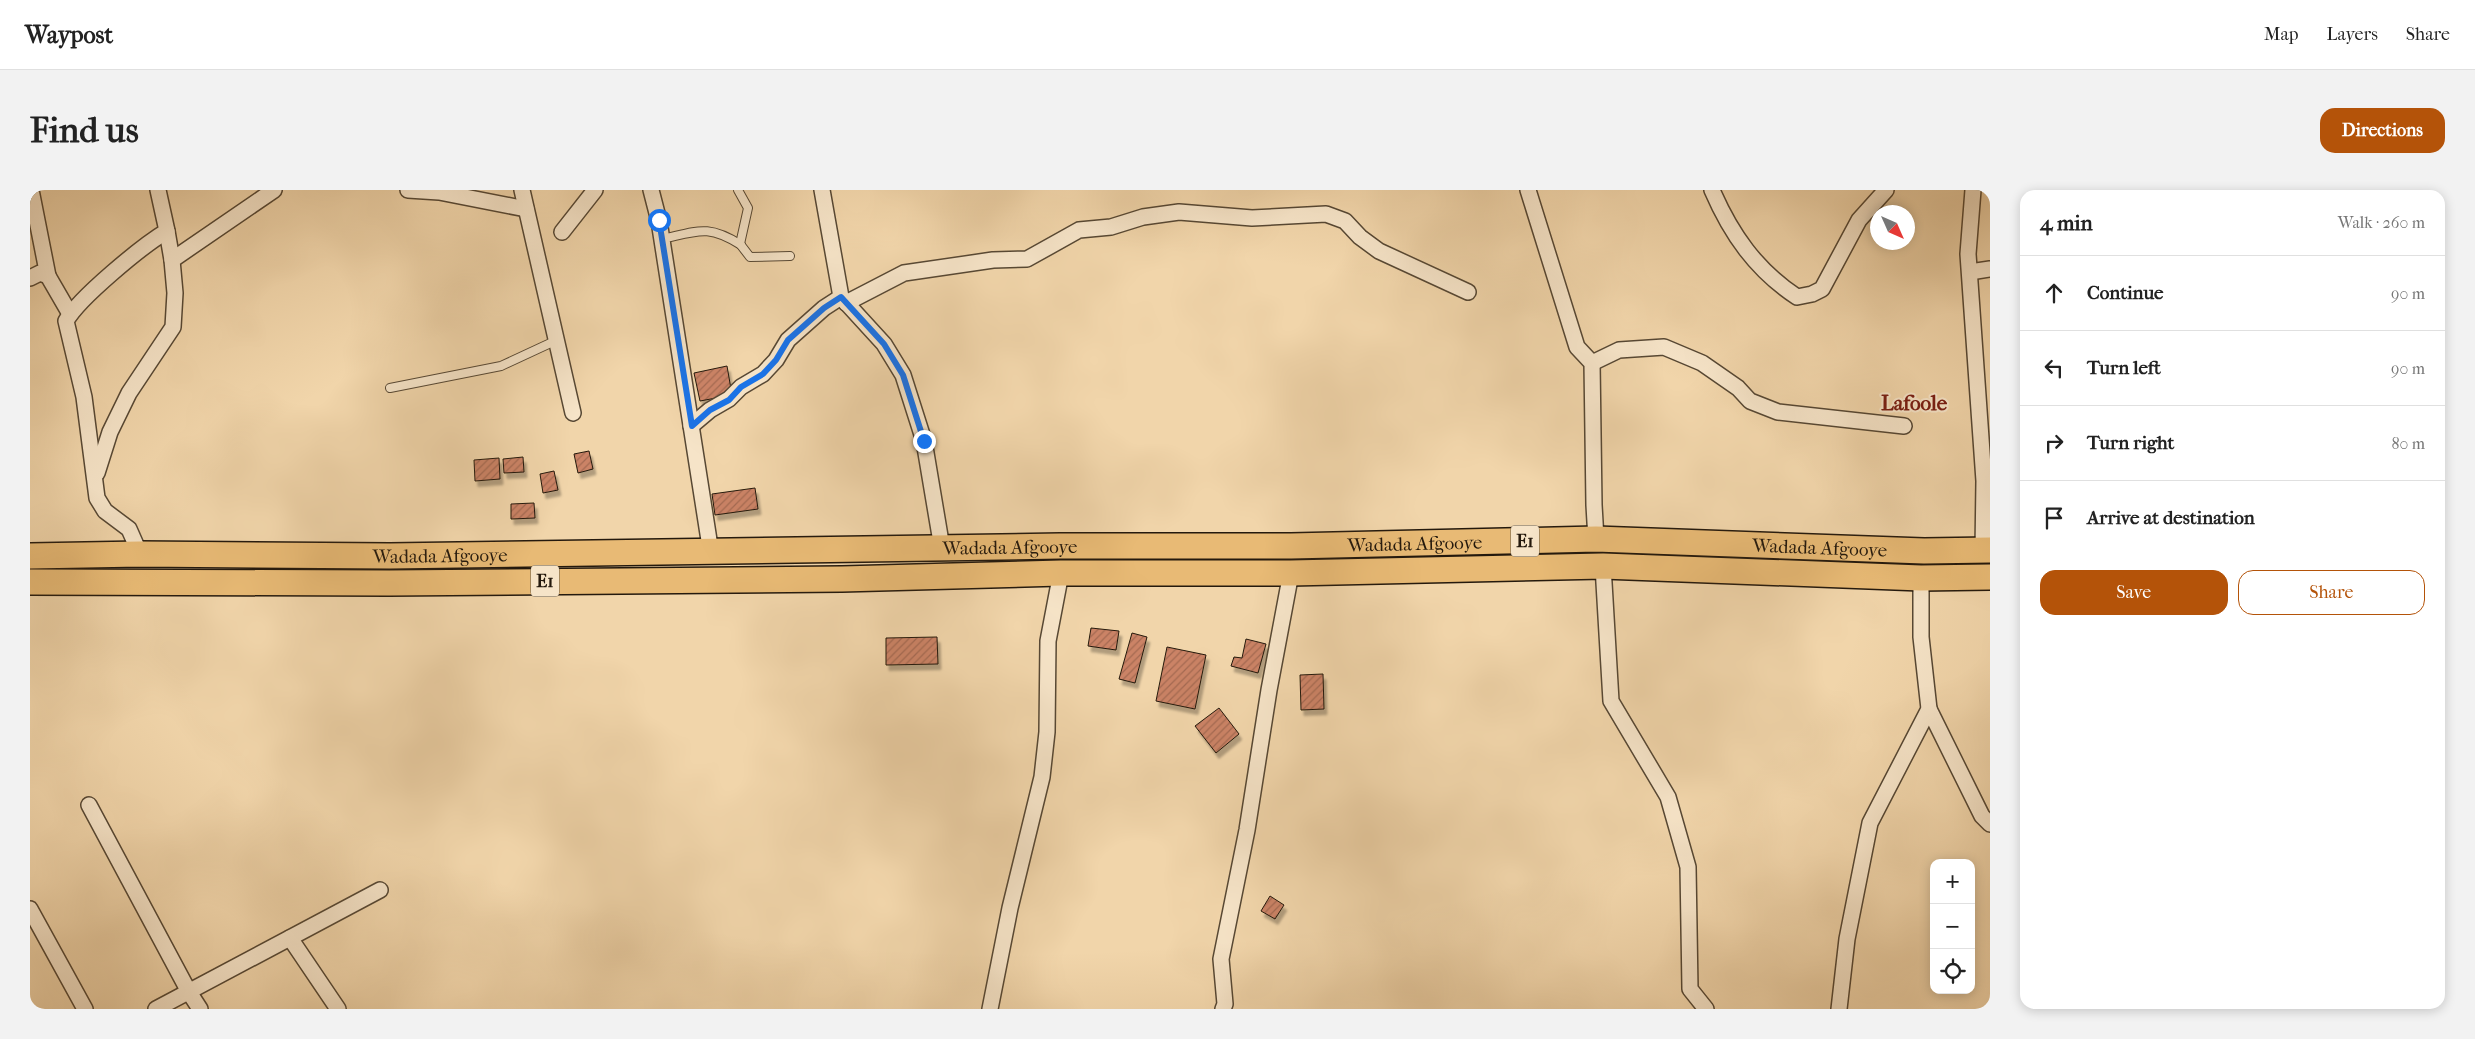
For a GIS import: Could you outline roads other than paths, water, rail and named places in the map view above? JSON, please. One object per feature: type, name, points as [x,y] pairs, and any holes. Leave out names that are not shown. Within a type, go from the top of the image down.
[{"type":"highway","name":"Wadada Afgooye","points":[[30,556],[140,554],[390,556],[711,553],[942,548],[1300,546],[1596,539],[1924,551],[1987,550]]},
{"type":"highway","name":"Wadada Afgooye","points":[[30,582],[389,583],[842,579],[1060,573],[1291,573],[1603,566],[1920,578],[1990,577]]},
{"type":"street","points":[[31,190],[48,276],[70,314]]},
{"type":"street","points":[[96,477],[110,432],[129,393],[173,327],[175,293],[172,260],[158,190]]},
{"type":"street","points":[[172,260],[274,190]]},
{"type":"street","points":[[408,190],[439,192],[526,209]]},
{"type":"street","points":[[522,190],[573,412]]},
{"type":"street","points":[[562,232],[595,190]]},
{"type":"street","points":[[650,190],[662,239],[711,553]]},
{"type":"street","points":[[822,190],[844,300],[884,344],[903,375],[924,441],[942,548]]},
{"type":"street","points":[[1528,190],[1577,347],[1592,364],[1596,539]]},
{"type":"street","points":[[1712,190],[1726,222],[1755,262],[1777,284],[1797,297],[1812,294],[1822,289],[1859,220],[1886,190]]},
{"type":"street","points":[[1973,190],[1968,254],[1987,550]]},
{"type":"street","points":[[692,426],[710,410],[729,400],[741,387],[763,374],[776,360],[788,340],[824,308],[904,273],[993,260],[1027,259],[1079,230],[1111,226],[1143,217],[1180,212],[1252,218],[1326,214],[1345,221],[1360,237],[1379,250],[1468,292]]},
{"type":"street","points":[[140,554],[129,529],[105,511],[98,498],[84,397],[66,321],[70,314],[150,241],[167,231]]},
{"type":"street","points":[[1970,272],[1990,269]]},
{"type":"street","points":[[30,278],[40,272],[48,276]]},
{"type":"street","points":[[1592,364],[1619,350],[1664,347],[1702,363],[1738,388],[1750,402],[1778,412],[1904,426]]},
{"type":"street","points":[[1603,566],[1611,702],[1668,798],[1688,867],[1690,989],[1706,1009]]},
{"type":"street","points":[[990,1009],[1010,908],[1042,777],[1047,732],[1048,641],[1060,573]]},
{"type":"street","points":[[1223,1009],[1225,1004],[1221,958],[1248,830],[1269,690],[1291,573]]},
{"type":"street","points":[[1920,578],[1921,637],[1928,710],[1982,816],[1990,824]]},
{"type":"street","points":[[1839,1009],[1847,939],[1870,823],[1928,710]]},
{"type":"street","points":[[89,805],[189,992],[200,1009]]},
{"type":"street","points":[[156,1009],[380,890]]},
{"type":"street","points":[[30,909],[85,1009]]},
{"type":"street","points":[[290,938],[338,1009]]},
{"type":"lane","points":[[738,190],[748,208],[741,245]]},
{"type":"lane","points":[[662,239],[702,230],[723,234],[741,245],[750,257],[790,256]]},
{"type":"lane","points":[[390,388],[501,366],[557,340]]},
{"type":"district","name":"Lafoole","points":[[1914,403]]}]
